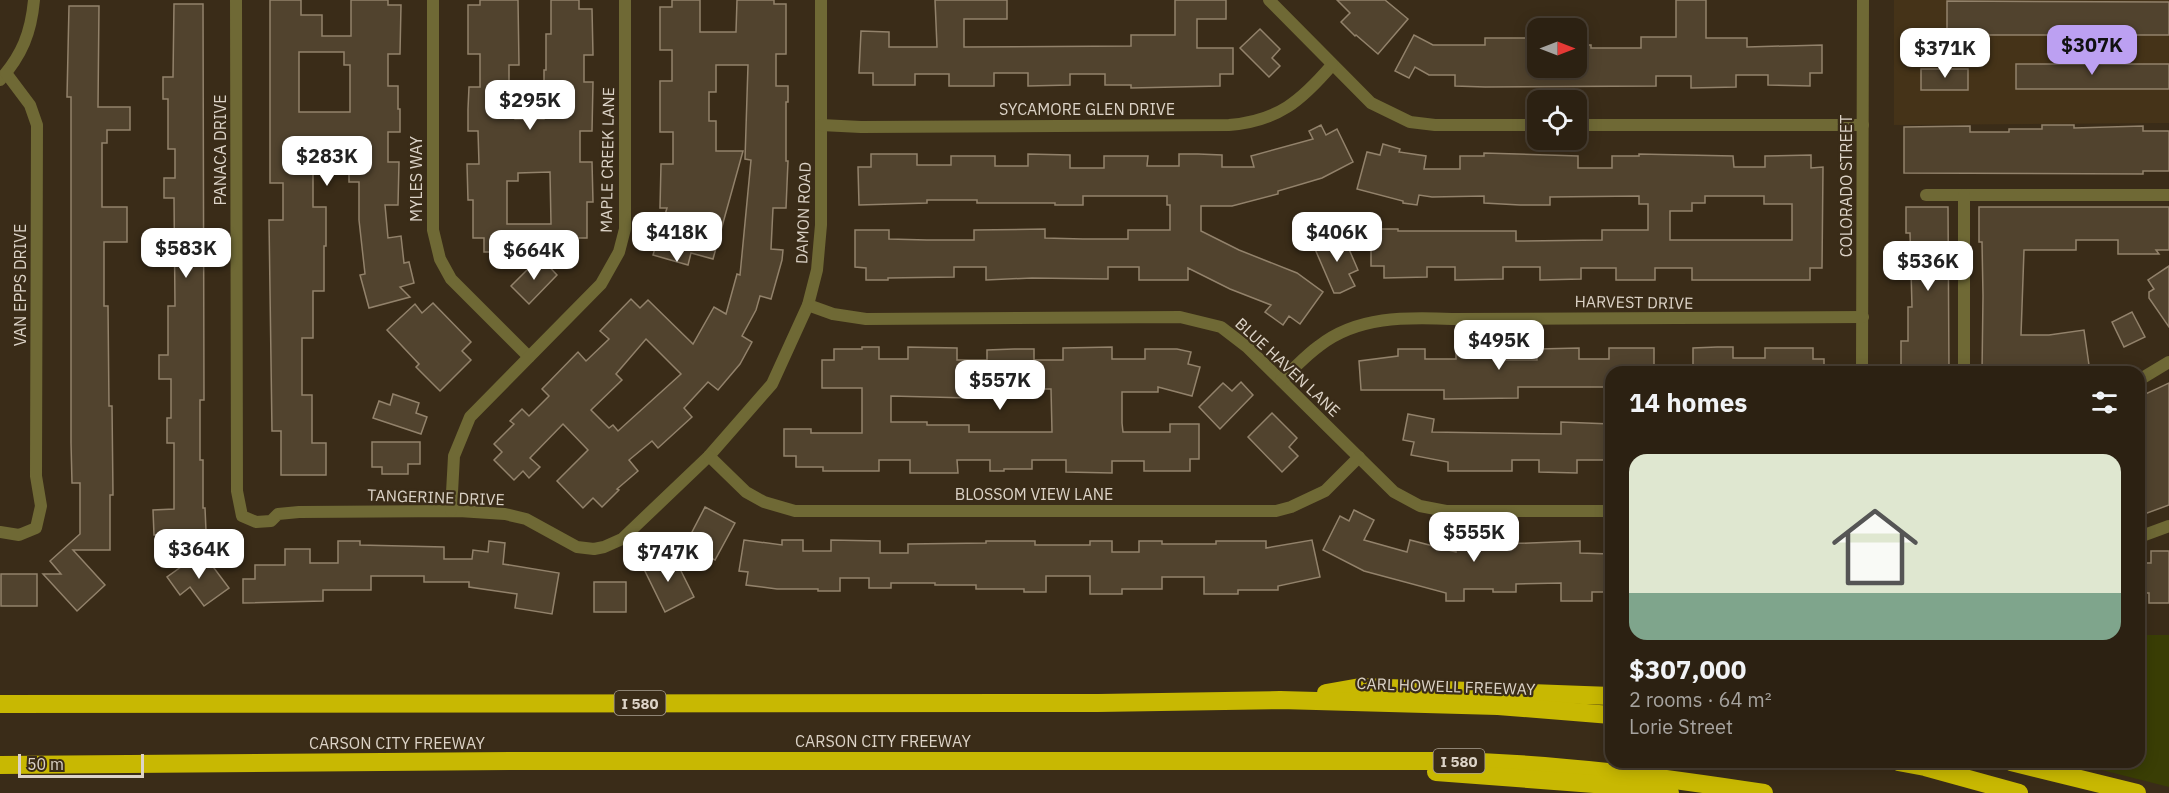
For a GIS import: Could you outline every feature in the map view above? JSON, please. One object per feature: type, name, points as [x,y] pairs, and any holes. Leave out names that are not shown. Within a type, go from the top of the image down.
[{"type":"highway","points":[[1280,700],[1360,687],[1605,696]]},
{"type":"highway","name":"I 580","points":[[0,704],[1098,703],[1280,700]]},
{"type":"highway","name":"CARL HOWELL FREEWAY","points":[[1280,700],[1498,706],[1605,715]]},
{"type":"highway","points":[[1153,760],[1386,769],[1518,777],[1670,793]]},
{"type":"highway","name":"CARSON CITY FREEWAY","points":[[0,765],[1153,760],[1497,762],[1624,773],[1764,793]]},
{"type":"highway","points":[[1929,768],[2019,793]]},
{"type":"highway","points":[[2035,768],[2137,793]]},
{"type":"street","points":[[3,76],[21,53],[34,0]]},
{"type":"street","name":"PANACA DRIVE","points":[[236,0],[237,491],[242,516]]},
{"type":"street","name":"MYLES WAY","points":[[433,0],[433,230],[437,249],[451,279],[529,357]]},
{"type":"street","name":"MAPLE CREEK LANE","points":[[451,511],[454,456],[470,417],[601,284],[619,252],[625,229],[625,0]]},
{"type":"street","name":"DAMON ROAD","points":[[650,513],[709,456],[772,384],[808,305],[817,270],[822,225],[821,0]]},
{"type":"street","points":[[1269,0],[1371,104],[1410,122],[1435,125],[1527,125]]},
{"type":"street","name":"COLORADO STREET","points":[[1862,366],[1863,0]]},
{"type":"street","name":"SYCAMORE GLEN DRIVE","points":[[822,125],[1229,125],[1251,123],[1285,110],[1308,92],[1332,65]]},
{"type":"street","name":"VAN EPPS DRIVE","points":[[0,532],[19,534],[36,528],[41,506],[36,476],[37,125],[30,105],[3,76]]},
{"type":"street","points":[[1587,125],[1863,125]]},
{"type":"street","points":[[1926,195],[2169,195]]},
{"type":"street","points":[[1964,195],[1964,366]]},
{"type":"street","name":"BLUE HAVEN LANE","points":[[808,305],[833,314],[866,319],[1180,317],[1221,327],[1247,347],[1394,492],[1420,506],[1446,511],[1605,511]]},
{"type":"street","name":"HARVEST DRIVE","points":[[1281,380],[1319,345],[1335,335],[1363,324],[1406,317],[1452,319],[1863,317]]},
{"type":"street","points":[[2145,376],[2169,362]]},
{"type":"street","name":"BLOSSOM VIEW LANE","points":[[709,456],[746,492],[764,502],[795,511],[1276,511],[1291,507],[1325,491],[1359,457]]},
{"type":"street","name":"TANGERINE DRIVE","points":[[242,516],[256,522],[271,521],[278,514],[298,512],[451,511],[505,514],[526,519],[577,547],[594,549],[622,539],[650,513]]},
{"type":"street","points":[[2145,535],[2169,526]]},
{"type":"shaded area","points":[[1894,0],[2169,0],[2169,123],[1894,125]]},
{"type":"green space","points":[[2145,635],[2169,635],[2169,787],[2094,768],[2145,768]]},
{"type":"building","points":[[270,0],[301,0],[301,15],[322,15],[322,36],[351,36],[351,0],[388,0],[388,5],[401,5],[400,54],[388,54],[388,86],[398,86],[398,109],[400,109],[400,132],[388,132],[388,162],[399,162],[398,205],[385,205],[388,238],[401,236],[404,263],[409,262],[414,283],[400,287],[410,297],[369,308],[360,275],[365,274],[359,220],[359,182],[349,182],[349,149],[313,149],[313,207],[326,207],[324,291],[313,291],[313,338],[302,338],[302,395],[312,395],[312,443],[326,443],[326,475],[281,475],[281,431],[272,431],[269,220],[283,220],[283,183],[270,183]],"holes":[[[299,52],[344,52],[344,65],[350,65],[350,112],[299,112]]]},
{"type":"building","points":[[480,0],[518,0],[519,65],[509,65],[509,109],[515,109],[515,119],[544,119],[546,34],[551,34],[551,0],[579,0],[579,9],[592,9],[593,55],[584,55],[584,82],[593,82],[592,131],[580,131],[580,162],[592,162],[593,202],[587,202],[587,238],[576,238],[576,251],[546,251],[558,238],[512,238],[512,252],[484,252],[484,238],[473,238],[473,200],[468,200],[467,164],[479,164],[478,131],[468,131],[468,109],[469,87],[480,87],[480,54],[468,54],[468,5],[480,5]],"holes":[[[550,172],[551,224],[507,224],[507,181],[518,181],[518,173]]]},
{"type":"building","points":[[672,0],[700,0],[700,32],[736,32],[737,0],[774,0],[774,4],[786,4],[786,54],[776,54],[776,86],[788,86],[786,208],[773,208],[771,249],[783,250],[782,260],[771,299],[760,296],[756,310],[742,336],[752,342],[740,364],[718,390],[708,382],[684,408],[692,417],[658,448],[652,441],[629,460],[638,471],[617,489],[619,490],[602,507],[593,498],[583,508],[557,481],[588,450],[563,424],[530,458],[540,467],[529,478],[523,471],[514,480],[494,460],[502,452],[494,444],[514,424],[510,421],[522,409],[529,416],[549,396],[542,389],[578,352],[586,361],[609,339],[600,331],[631,299],[640,308],[648,300],[693,344],[714,307],[726,314],[737,274],[740,275],[751,160],[745,159],[748,65],[716,65],[716,92],[709,92],[709,121],[716,121],[716,151],[743,151],[713,259],[691,253],[688,265],[653,255],[667,208],[660,208],[661,164],[673,164],[673,132],[660,132],[660,81],[672,81],[672,50],[660,50],[660,7],[672,7]],"holes":[[[646,339],[681,374],[618,431],[613,425],[609,428],[591,410],[622,380],[616,374]]]},
{"type":"building","points":[[935,0],[1007,0],[1007,19],[964,19],[964,47],[1131,46],[1131,35],[1175,35],[1175,0],[1226,0],[1226,19],[1197,19],[1197,48],[1233,48],[1233,74],[1220,74],[1220,86],[1131,88],[1131,85],[1105,85],[1105,74],[1070,74],[1070,85],[1028,86],[1028,73],[994,73],[994,86],[949,86],[949,74],[915,74],[915,85],[873,85],[873,73],[859,73],[861,31],[889,32],[889,47],[937,47]]},
{"type":"building","points":[[1337,0],[1385,0],[1408,19],[1378,54],[1341,22],[1350,13]]},
{"type":"building","points":[[1676,0],[1706,0],[1706,38],[1747,38],[1747,47],[1822,45],[1822,73],[1810,73],[1810,86],[1768,85],[1768,75],[1736,75],[1736,87],[1691,88],[1691,76],[1656,76],[1656,86],[1485,87],[1455,86],[1455,75],[1429,75],[1415,67],[1409,78],[1395,71],[1414,35],[1433,45],[1485,45],[1485,38],[1527,38],[1527,78],[1587,78],[1587,45],[1591,45],[1591,48],[1641,48],[1641,37],[1676,37]]},
{"type":"building","points":[[1947,1],[2169,2],[2169,35],[1947,35]]},
{"type":"building","points":[[174,4],[203,4],[204,400],[200,400],[200,460],[203,460],[203,508],[205,508],[206,531],[188,532],[198,545],[168,546],[167,535],[154,535],[153,510],[174,509],[174,443],[167,443],[167,418],[171,418],[171,379],[159,379],[159,355],[168,355],[168,306],[175,306],[174,198],[164,198],[164,178],[175,178],[175,149],[168,149],[168,99],[163,99],[163,77],[173,77]]},
{"type":"building","points":[[69,6],[99,6],[98,107],[130,107],[130,130],[107,130],[107,143],[102,143],[102,207],[127,207],[127,242],[104,242],[104,306],[108,306],[109,406],[112,406],[113,495],[110,495],[110,550],[73,550],[105,585],[77,611],[43,574],[61,574],[50,561],[80,534],[80,483],[72,483],[71,443],[71,97],[67,97]]},
{"type":"building","points":[[1260,29],[1280,49],[1272,58],[1280,66],[1269,77],[1240,48]]},
{"type":"building","points":[[2016,64],[2169,64],[2169,89],[2016,89]]},
{"type":"building","points":[[1921,69],[1968,69],[1968,90],[1921,90]]},
{"type":"building","points":[[1321,125],[1326,135],[1337,129],[1353,162],[1322,178],[1278,191],[1278,194],[1232,206],[1201,206],[1201,231],[1239,250],[1297,273],[1323,292],[1300,324],[1289,316],[1283,325],[1265,312],[1271,305],[1230,289],[1188,268],[1188,280],[1139,280],[1139,267],[1108,267],[1108,279],[986,280],[986,267],[954,267],[954,277],[866,280],[866,268],[855,267],[855,230],[889,230],[889,239],[974,240],[974,230],[1045,229],[1045,238],[1128,239],[1128,230],[1170,230],[1170,205],[1167,205],[1167,196],[1083,196],[1083,205],[927,200],[927,203],[859,205],[858,167],[871,167],[871,154],[917,154],[917,165],[951,165],[951,156],[995,156],[995,166],[1028,166],[1028,154],[1070,155],[1070,168],[1104,168],[1104,156],[1148,156],[1147,166],[1179,166],[1179,154],[1198,154],[1222,155],[1222,167],[1254,167],[1251,156],[1313,139],[1309,131]]},
{"type":"building","points":[[2042,125],[2074,125],[2074,128],[2143,126],[2143,131],[2169,131],[2169,171],[2143,171],[2143,174],[1904,173],[1904,127],[1970,126],[1970,132],[2009,132],[2009,129],[2042,129]]},
{"type":"building","points":[[1383,144],[1400,149],[1399,152],[1426,156],[1424,169],[1460,169],[1460,156],[1484,156],[1484,153],[1578,156],[1578,168],[1612,168],[1612,156],[1639,156],[1639,154],[1733,156],[1734,167],[1765,167],[1765,156],[1811,155],[1811,168],[1823,167],[1822,268],[1810,268],[1810,280],[1692,280],[1692,268],[1655,268],[1655,280],[1616,280],[1616,268],[1581,268],[1581,279],[1540,280],[1540,267],[1503,267],[1503,279],[1455,280],[1455,267],[1427,267],[1427,277],[1384,278],[1384,266],[1371,266],[1371,229],[1516,231],[1516,241],[1602,240],[1602,230],[1648,230],[1648,204],[1639,204],[1639,196],[1550,197],[1550,205],[1520,205],[1484,203],[1484,196],[1419,195],[1417,205],[1403,203],[1403,201],[1357,189],[1367,152],[1380,155]],"holes":[[[1705,196],[1764,196],[1764,204],[1792,204],[1792,240],[1670,240],[1670,211],[1692,211],[1692,203],[1705,203]]]},
{"type":"building","points":[[1906,207],[1948,207],[1949,366],[1901,366],[1901,341],[1908,341],[1908,307],[1912,307],[1910,233],[1906,233]]},
{"type":"building","points":[[1979,207],[2169,207],[2169,250],[2156,250],[2159,254],[2118,254],[2118,240],[2076,240],[2076,250],[2024,250],[2021,335],[2049,335],[2084,330],[2089,366],[1982,366],[1982,242],[1979,242]]},
{"type":"building","points":[[1342,233],[1358,270],[1349,274],[1355,286],[1340,293],[1334,293],[1315,249]]},
{"type":"building","points":[[540,257],[557,275],[529,304],[511,286]]},
{"type":"building","points":[[2169,266],[2169,327],[2149,298],[2149,292],[2154,289],[2148,280]]},
{"type":"building","points":[[433,303],[471,342],[462,351],[471,360],[440,391],[416,367],[419,364],[387,330],[415,304],[422,313]]},
{"type":"building","points":[[2132,312],[2145,337],[2124,347],[2112,322]]},
{"type":"building","points":[[862,347],[879,347],[879,359],[908,359],[908,347],[957,348],[957,360],[987,360],[987,350],[1014,349],[1034,349],[1034,360],[1063,360],[1063,348],[1112,347],[1112,359],[1145,359],[1145,349],[1177,349],[1191,352],[1188,364],[1200,367],[1192,396],[1158,387],[1158,392],[1122,392],[1122,423],[1123,432],[1170,432],[1170,424],[1199,424],[1199,459],[1190,459],[1190,471],[1144,471],[1144,461],[1112,461],[1112,473],[1066,472],[1066,460],[1032,460],[1032,469],[990,471],[990,460],[957,460],[958,473],[910,473],[910,460],[879,460],[879,471],[823,471],[823,467],[796,467],[796,456],[784,456],[784,429],[811,429],[811,433],[862,433],[862,388],[822,388],[822,360],[834,360],[834,349],[862,349]],"holes":[[[969,389],[1051,389],[1052,432],[969,432],[969,425],[891,422],[891,396],[969,398]]]},
{"type":"building","points":[[1733,347],[1733,358],[1765,358],[1765,348],[1813,348],[1813,359],[1824,359],[1824,366],[1693,366],[1693,348]]},
{"type":"building","points":[[1456,348],[1506,348],[1506,360],[1537,360],[1537,349],[1579,348],[1579,359],[1609,359],[1609,348],[1654,348],[1654,366],[1605,366],[1605,387],[1518,387],[1518,398],[1444,399],[1444,390],[1361,390],[1359,361],[1398,356],[1398,349],[1425,349],[1425,359],[1456,359]]},
{"type":"building","points":[[1241,382],[1253,395],[1220,429],[1199,407],[1223,383],[1232,391]]},
{"type":"building","points":[[2169,383],[2169,505],[2145,514],[2145,394]]},
{"type":"building","points":[[393,394],[419,403],[416,413],[427,417],[421,434],[373,418],[379,401],[390,405]]},
{"type":"building","points":[[1272,413],[1297,438],[1289,447],[1298,456],[1282,472],[1248,437]]},
{"type":"building","points":[[1408,414],[1434,419],[1432,432],[1561,434],[1561,422],[1605,424],[1605,460],[1577,460],[1577,473],[1539,472],[1539,460],[1512,460],[1512,471],[1448,471],[1448,462],[1411,455],[1414,442],[1403,440]]},
{"type":"building","points":[[372,442],[420,442],[420,464],[408,464],[408,474],[382,474],[382,467],[372,467]]},
{"type":"building","points":[[705,507],[735,523],[715,560],[695,550],[708,543],[691,534]]},
{"type":"building","points":[[1354,510],[1374,520],[1364,540],[1407,552],[1410,540],[1456,552],[1456,540],[1501,541],[1501,544],[1580,541],[1580,553],[1605,554],[1605,592],[1592,592],[1592,601],[1561,601],[1561,583],[1516,584],[1516,592],[1464,589],[1464,601],[1446,601],[1446,593],[1364,571],[1323,550],[1340,516],[1349,521]]},
{"type":"building","points":[[744,540],[782,545],[782,540],[803,540],[803,551],[831,551],[831,540],[880,541],[880,553],[908,553],[908,544],[986,543],[986,541],[1035,541],[1035,545],[1090,545],[1090,541],[1112,541],[1112,552],[1139,552],[1139,541],[1162,541],[1162,544],[1216,544],[1216,541],[1266,541],[1266,548],[1312,540],[1320,577],[1278,586],[1278,590],[1238,590],[1238,594],[1204,594],[1204,577],[1162,577],[1162,589],[1122,589],[1122,594],[1090,594],[1090,576],[1046,576],[1046,592],[1024,592],[1024,589],[976,589],[976,585],[935,585],[935,583],[891,583],[891,588],[869,588],[869,578],[840,578],[840,591],[777,589],[746,585],[748,572],[739,571]]},
{"type":"building","points":[[338,541],[360,541],[360,545],[444,547],[444,559],[472,559],[473,550],[488,552],[489,541],[505,543],[503,564],[559,573],[552,614],[515,608],[517,594],[469,587],[469,582],[424,582],[424,576],[371,576],[371,590],[323,590],[323,601],[243,603],[243,579],[255,579],[255,565],[285,565],[285,549],[310,549],[310,563],[338,563]]},
{"type":"building","points":[[2151,551],[2169,551],[2169,603],[2149,603],[2149,593],[2145,593],[2145,563],[2151,563]]},
{"type":"building","points":[[202,552],[229,588],[204,606],[190,587],[180,595],[167,577]]},
{"type":"building","points":[[660,556],[664,565],[675,559],[694,597],[665,612],[642,565]]},
{"type":"building","points":[[1,574],[37,574],[37,606],[1,606]]},
{"type":"building","points":[[594,582],[626,582],[626,612],[594,612]]}]
